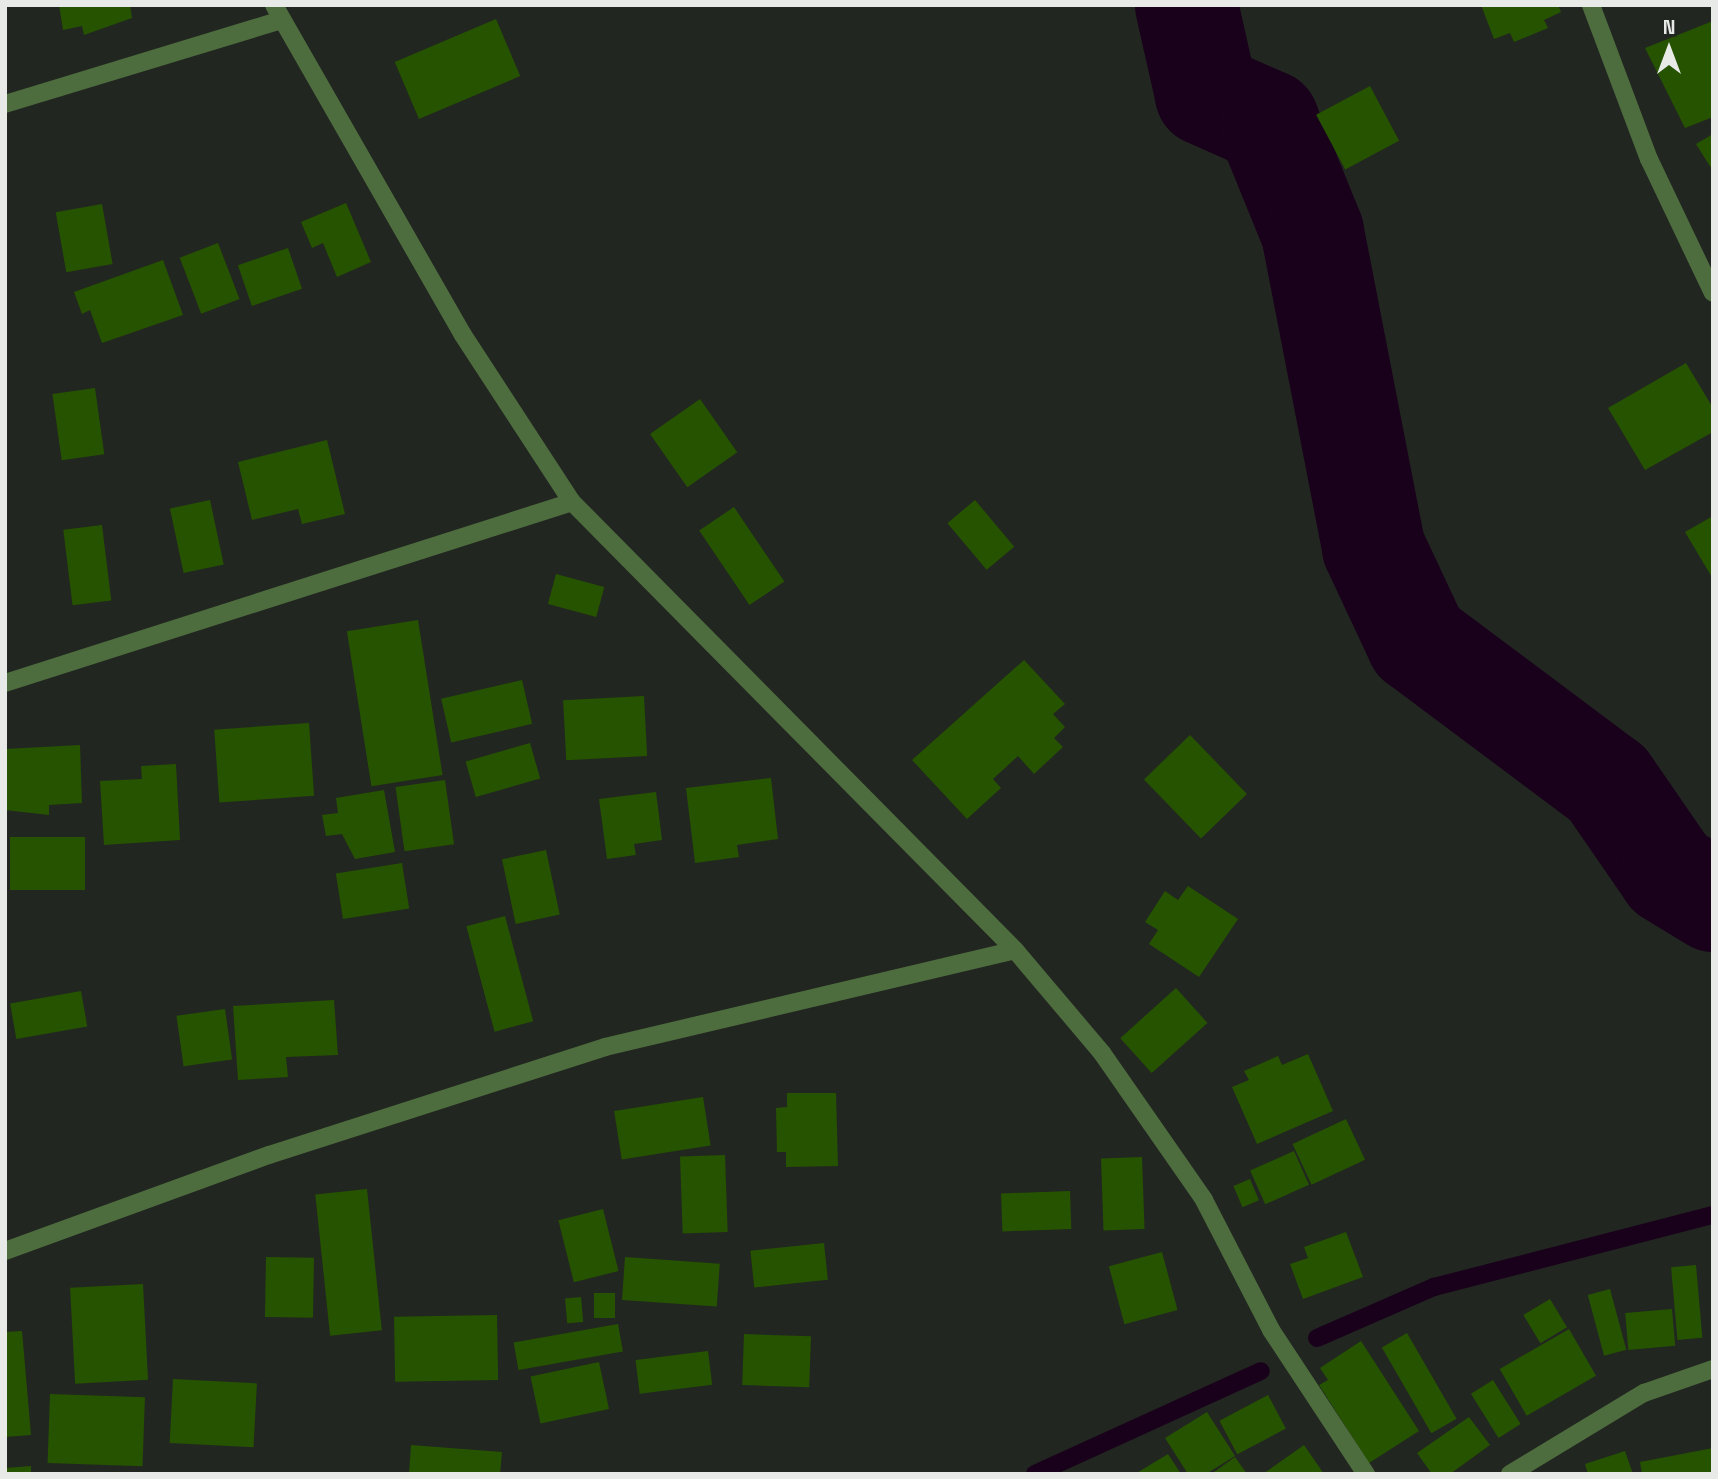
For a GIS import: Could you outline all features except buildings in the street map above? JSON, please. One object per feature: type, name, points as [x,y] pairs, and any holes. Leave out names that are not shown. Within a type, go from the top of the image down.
[{"type":"street","points":[[1591,5],[1649,159],[1713,293]]},
{"type":"street","points":[[5,104],[276,13],[463,335],[572,502],[1015,950],[1102,1053],[1182,1167],[1271,1330],[1366,1474]]},
{"type":"street","points":[[5,683],[572,502]]},
{"type":"street","points":[[5,1251],[269,1155],[605,1047],[1015,950]]},
{"type":"street","points":[[1510,1474],[1644,1393],[1713,1369]]},
{"type":"waterway","points":[[1186,5],[1206,94],[1267,121],[1312,232],[1373,547],[1417,641],[1607,783],[1669,873],[1713,900]]},
{"type":"waterway","points":[[1317,1338],[1434,1287],[1713,1215]]},
{"type":"waterway","points":[[1035,1474],[1261,1371]]}]
